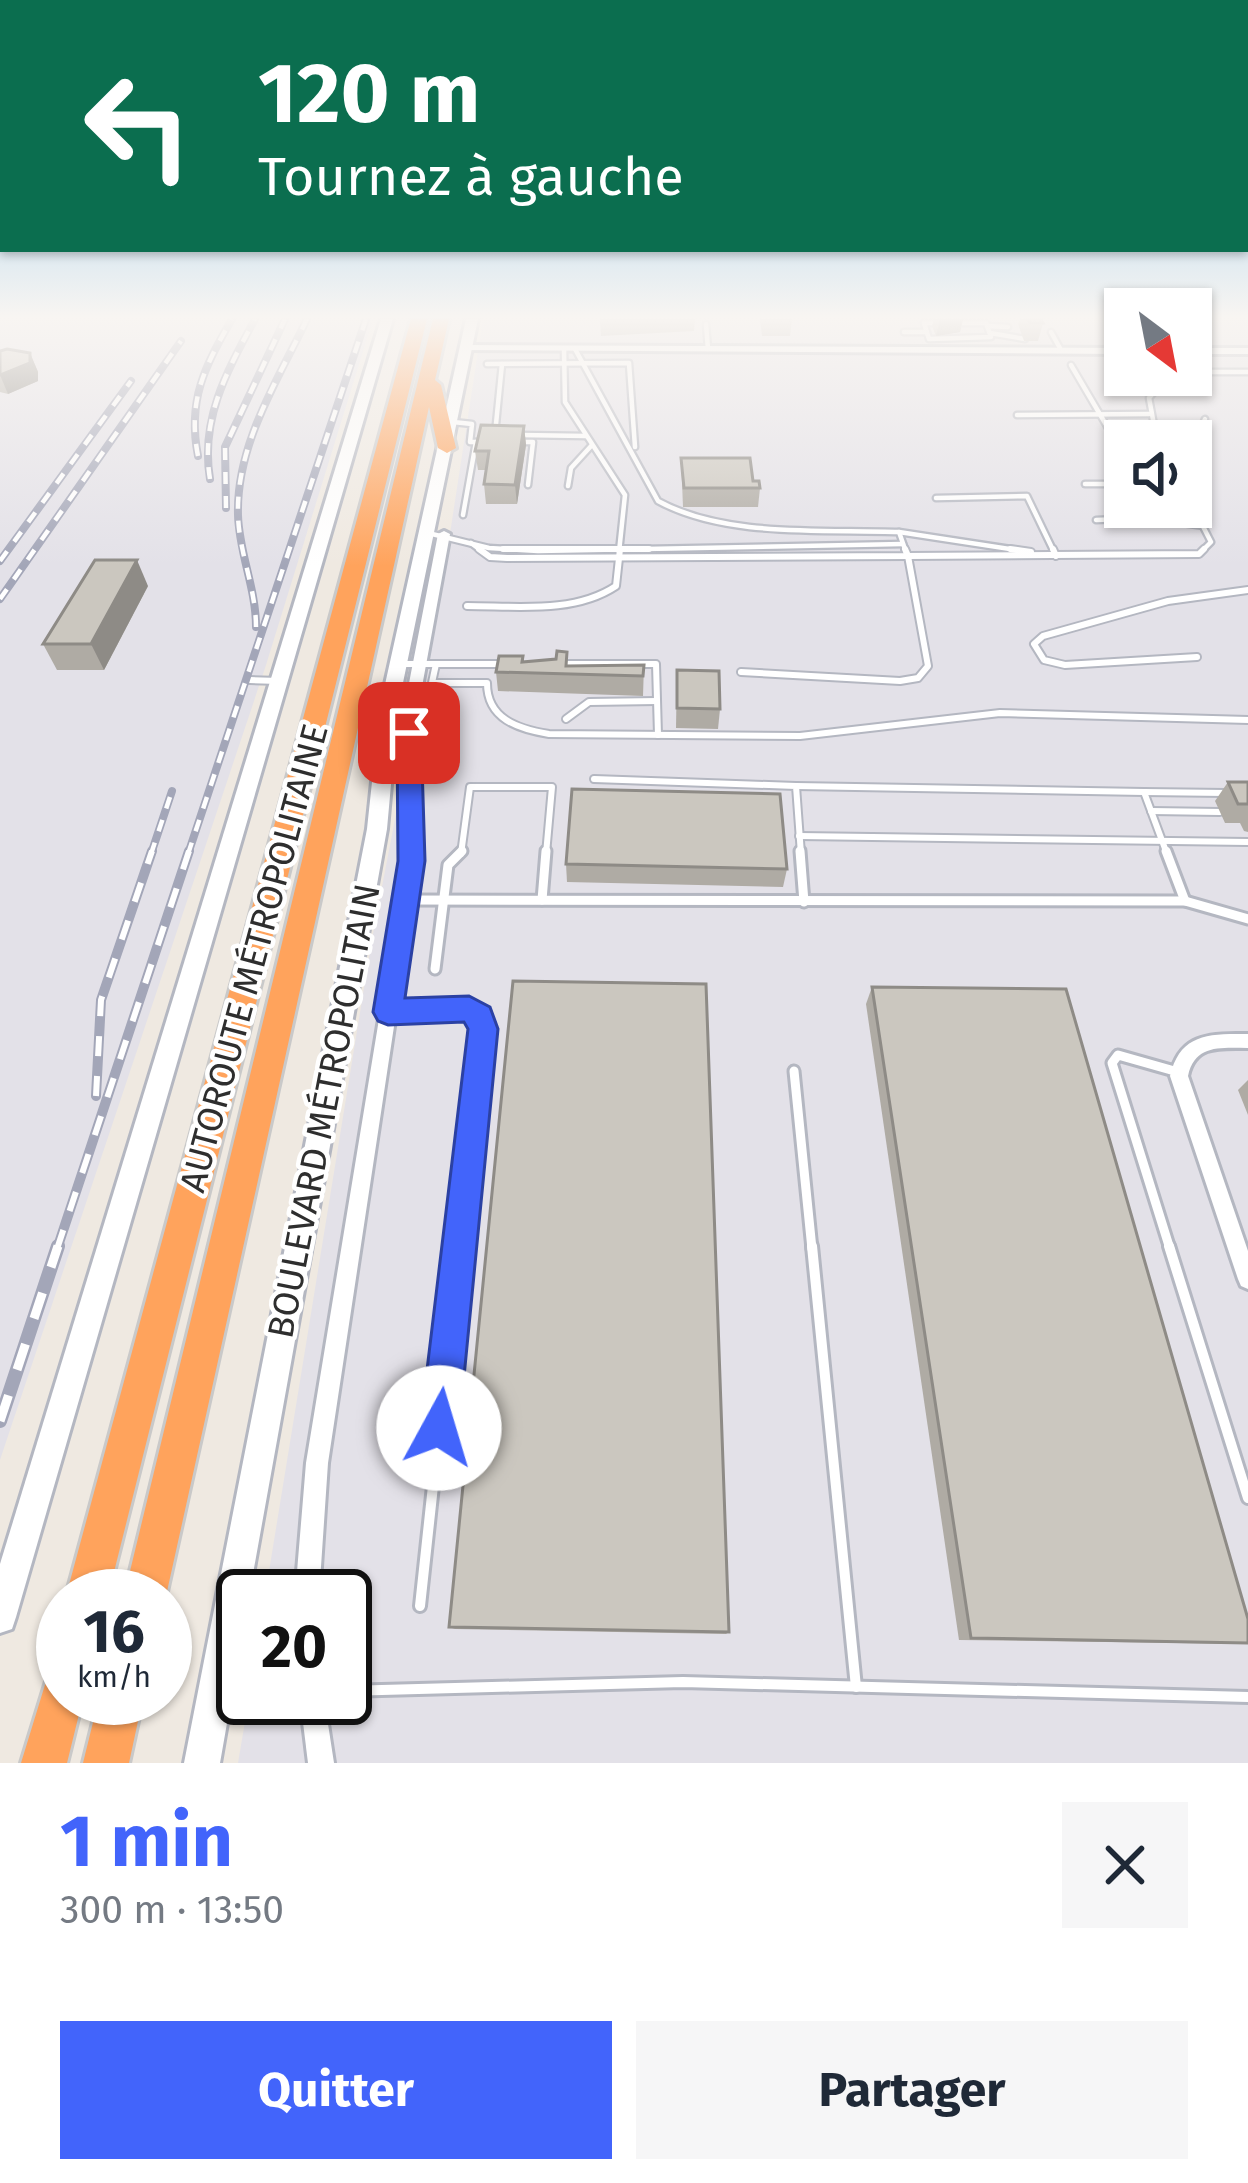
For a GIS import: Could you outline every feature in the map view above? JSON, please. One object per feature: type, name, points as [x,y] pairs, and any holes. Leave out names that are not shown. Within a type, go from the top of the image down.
[{"type":"highway","points":[[369,515],[387,401]]},
{"type":"highway","name":"AUTOROUTE MÉTROPOLITAINE","points":[[94,1569],[398,401]]},
{"type":"highway","name":"AUTOROUTE MÉTROPOLITAINE","points":[[151,1569],[422,401]]},
{"type":"highway","points":[[435,401],[447,448]]},
{"type":"highway","points":[[44,1763],[54,1725]]},
{"type":"highway","points":[[106,1763],[115,1725]]},
{"type":"main road","points":[[0,1617],[363,401]]},
{"type":"main road","name":"BOULEVARD MÉTROPOLITAIN","points":[[202,1763],[377,829],[385,735],[408,664],[456,401]]},
{"type":"street","name":"BOULEVARD MÉTROPOLITAIN","points":[[309,1569],[316,1463],[412,844],[408,664]]},
{"type":"street","points":[[1248,1041],[1200,1044],[1182,1058],[1179,1072],[1248,1279]]},
{"type":"street","points":[[316,1725],[321,1763]]},
{"type":"lane","points":[[495,436],[498,401]]},
{"type":"lane","points":[[467,606],[593,600],[616,586],[625,495],[565,401]]},
{"type":"lane","points":[[603,401],[658,501],[672,512],[899,532],[1056,556]]},
{"type":"lane","points":[[632,401],[635,454]]},
{"type":"lane","points":[[1092,401],[1104,421]]},
{"type":"lane","points":[[1151,401],[1151,420]]},
{"type":"lane","points":[[1017,415],[1149,414]]},
{"type":"lane","points":[[452,422],[473,425],[470,442],[533,442],[528,485]]},
{"type":"lane","points":[[520,434],[586,436]]},
{"type":"lane","points":[[463,514],[476,442]]},
{"type":"lane","points":[[568,486],[571,468],[592,445]]},
{"type":"lane","points":[[1085,484],[1104,484]]},
{"type":"lane","points":[[936,498],[1027,496],[1056,556]]},
{"type":"lane","points":[[1096,520],[1104,520]]},
{"type":"lane","points":[[618,554],[1199,554],[1210,546],[1205,528]]},
{"type":"lane","points":[[741,672],[890,681],[918,678],[925,672],[927,658],[899,532]]},
{"type":"lane","points":[[435,533],[471,543],[496,558],[904,544]]},
{"type":"lane","points":[[1197,657],[1065,664],[1044,660],[1034,644],[1043,636],[1150,605],[1248,590]]},
{"type":"lane","points":[[408,664],[516,664]]},
{"type":"lane","points":[[409,733],[425,715],[436,664]]},
{"type":"lane","points":[[472,683],[475,664]]},
{"type":"lane","points":[[539,664],[656,664],[658,735]]},
{"type":"lane","points":[[250,680],[281,680]]},
{"type":"lane","points":[[634,680],[656,680]]},
{"type":"lane","points":[[433,682],[487,683],[486,699],[493,711],[524,729],[549,734],[800,736],[1000,713],[1248,720]]},
{"type":"lane","points":[[566,719],[589,702],[657,701]]},
{"type":"lane","points":[[594,779],[1248,794]]},
{"type":"lane","points":[[796,786],[804,902]]},
{"type":"lane","points":[[435,969],[448,865],[461,856],[470,787],[552,787],[542,900]]},
{"type":"lane","points":[[1144,792],[1185,901]]},
{"type":"lane","points":[[1151,811],[1220,812]]},
{"type":"lane","points":[[799,836],[1248,842]]},
{"type":"lane","points":[[405,900],[1185,901],[1248,919]]},
{"type":"lane","points":[[388,1012],[469,1009],[480,1016],[483,1029],[420,1606]]},
{"type":"lane","points":[[1179,1072],[1118,1055],[1112,1063],[1248,1498]]},
{"type":"lane","points":[[794,1070],[856,1688]]},
{"type":"lane","points":[[372,1689],[451,1684],[1248,1696]]},
{"type":"shaded area","points":[[0,401],[348,401],[266,665],[0,1460]]},
{"type":"shaded area","points":[[470,401],[1248,401],[1248,1763],[238,1763],[244,1725],[372,1725],[372,1569],[269,1569],[372,939]]},
{"type":"building","points":[[481,425],[524,426],[515,485],[484,484],[489,451],[475,451]]},
{"type":"building","points":[[681,458],[750,458],[753,481],[759,481],[760,488],[684,488]]},
{"type":"building","points":[[95,560],[137,560],[91,644],[43,644]]},
{"type":"building","points":[[557,651],[567,652],[566,666],[644,665],[643,676],[496,672],[499,656],[523,656],[522,662],[556,659]]},
{"type":"building","points":[[677,670],[719,671],[720,709],[677,708]]},
{"type":"building","points":[[1228,782],[1248,782],[1248,804],[1238,804]]},
{"type":"building","points":[[572,789],[780,794],[787,869],[566,864]]},
{"type":"building","points":[[513,981],[706,984],[729,1632],[449,1627]]},
{"type":"building","points":[[872,987],[1066,989],[1248,1619],[1248,1643],[971,1638]]},
{"type":"railway","points":[[0,561],[116,401]]},
{"type":"railway","points":[[0,599],[139,401]]},
{"type":"railway","points":[[197,401],[198,456]]},
{"type":"railway","points":[[210,479],[209,436],[216,401]]},
{"type":"railway","points":[[226,508],[225,447],[246,401]]},
{"type":"railway","points":[[256,627],[239,529],[239,489],[251,438],[267,401]]},
{"type":"railway","points":[[188,854],[339,401]]},
{"type":"railway","points":[[152,851],[172,791]]},
{"type":"railway","points":[[96,1096],[101,1000],[152,851]]},
{"type":"railway","points":[[57,1249],[189,851]]},
{"type":"railway","points":[[0,1421],[58,1246]]},
{"type":"route","points":[[409,733],[412,861],[388,1012],[469,1009],[480,1016],[483,1029],[439,1428]]}]
